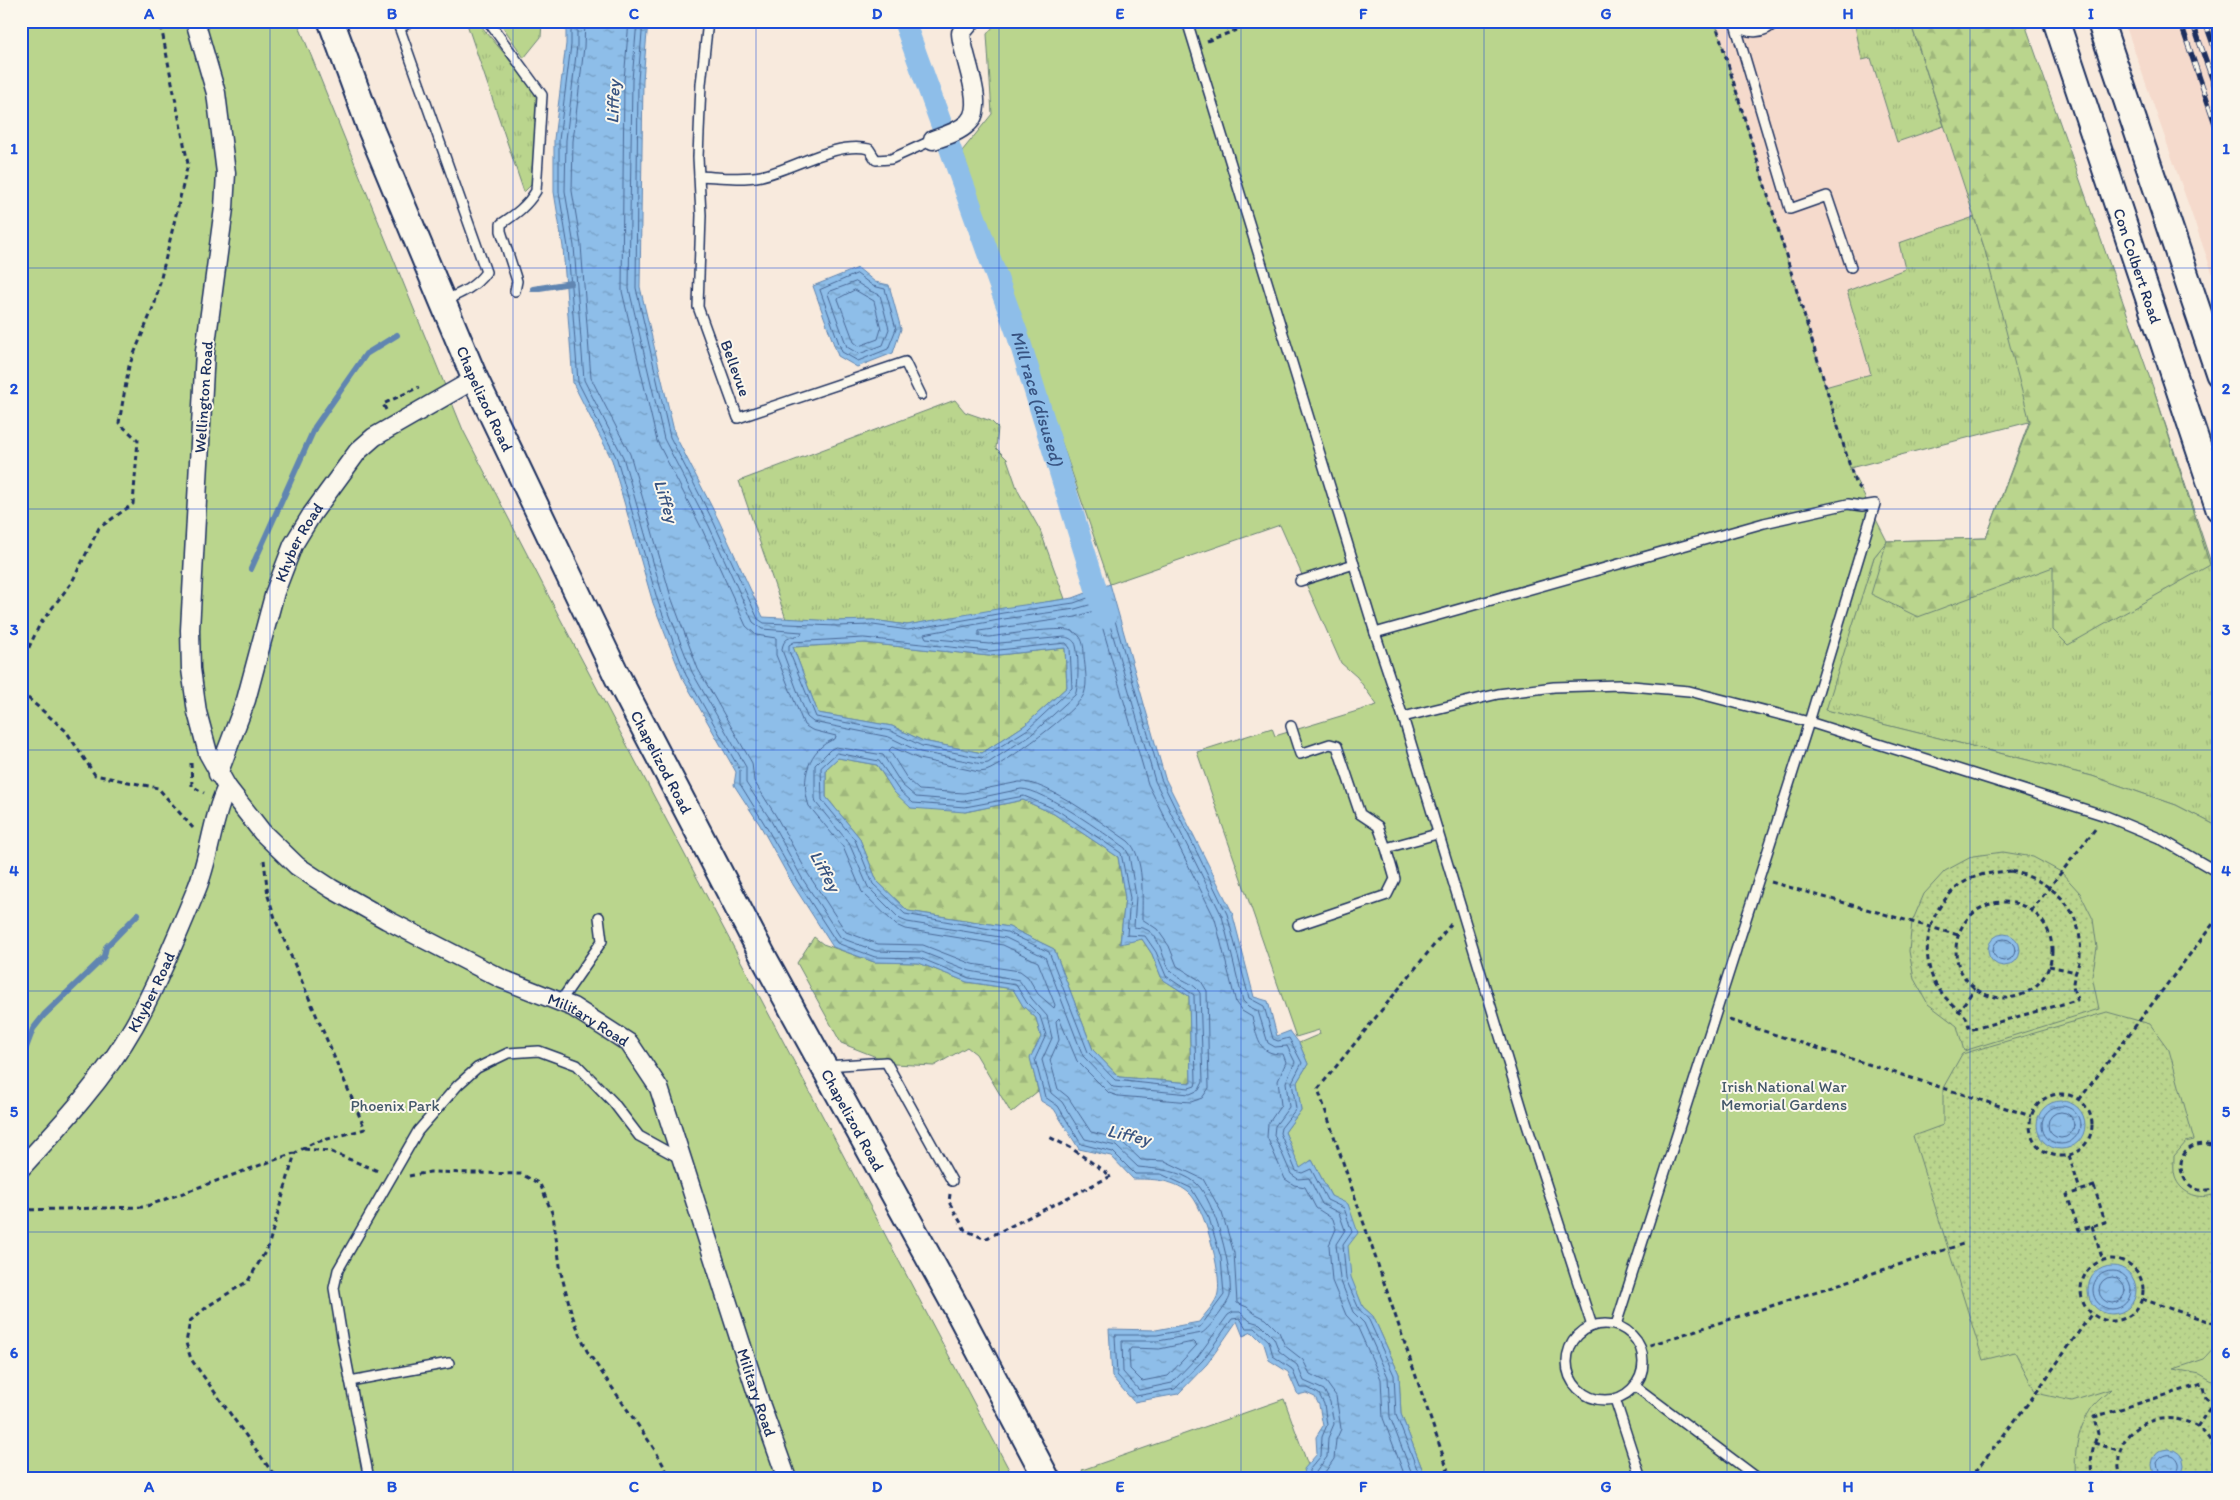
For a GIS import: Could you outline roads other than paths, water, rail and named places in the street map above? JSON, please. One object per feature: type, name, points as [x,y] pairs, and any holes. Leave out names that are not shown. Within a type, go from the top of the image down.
[{"type":"main road","name":"Chapelizod Road","points":[[331,21],[371,130],[474,379],[618,678],[762,956],[1047,1479]]},
{"type":"main road","name":"Con Colbert Road","points":[[2056,21],[2219,509]]},
{"type":"main road","points":[[2100,21],[2219,374]]},
{"type":"street","name":"Wellington Road","points":[[195,21],[216,93],[226,173],[224,208],[205,351],[190,630],[191,669],[197,712],[208,752],[222,781]]},
{"type":"street","points":[[933,140],[960,130],[970,122],[976,100],[961,33],[971,21]]},
{"type":"street","name":"Khyber Road","points":[[21,1168],[95,1085],[134,1026],[197,887],[210,847],[222,781],[275,592],[294,545],[312,514],[358,451],[374,437],[474,379]]},
{"type":"street","name":"Military Road","points":[[222,781],[262,832],[297,866],[332,889],[502,979],[573,1007],[629,1043],[658,1088],[761,1406],[787,1479]]},
{"type":"lane","points":[[410,21],[399,25],[486,272],[478,283],[442,302]]},
{"type":"lane","name":"Bellevue","points":[[708,21],[701,84],[699,176],[701,271],[698,307],[738,418],[905,362],[921,395]]},
{"type":"lane","points":[[1186,21],[1527,1125],[1592,1326]]},
{"type":"lane","points":[[1734,22],[1748,32],[1757,32],[1766,30],[1776,21]]},
{"type":"lane","points":[[489,22],[542,95],[536,191],[529,203],[501,224],[501,231],[517,281],[515,291]]},
{"type":"lane","points":[[1734,22],[1790,209],[1827,196],[1851,267]]},
{"type":"lane","points":[[699,176],[745,178],[762,176],[827,153],[858,147],[869,149],[876,160],[891,159],[933,140]]},
{"type":"lane","points":[[1375,633],[1764,523],[1848,504],[1862,506],[1875,504],[1809,722],[1616,1325]]},
{"type":"lane","points":[[1300,581],[1354,564]]},
{"type":"lane","points":[[1402,716],[1498,694],[1554,687],[1620,685],[1689,691],[1809,722],[2106,816],[2159,838],[2219,873]]},
{"type":"lane","points":[[1291,726],[1300,754],[1330,744],[1337,746],[1360,814],[1378,826],[1395,879],[1387,895],[1298,925]]},
{"type":"lane","points":[[1386,848],[1437,834]]},
{"type":"lane","points":[[560,1002],[602,941],[599,917]]},
{"type":"lane","points":[[369,1479],[334,1288],[338,1270],[362,1225],[418,1131],[458,1084],[477,1068],[508,1053],[539,1051],[577,1065],[613,1102],[639,1136],[682,1159]]},
{"type":"lane","points":[[823,1066],[886,1062],[952,1181]]},
{"type":"lane","points":[[1604,1323],[1616,1325],[1631,1334],[1641,1348],[1643,1368],[1635,1386],[1626,1394],[1616,1399],[1592,1398],[1574,1384],[1568,1374],[1569,1350],[1574,1340],[1582,1331],[1604,1323]]},
{"type":"lane","points":[[350,1381],[450,1363]]},
{"type":"lane","points":[[1635,1386],[1759,1479]]},
{"type":"lane","points":[[1616,1399],[1641,1479]]},
{"type":"water","name":"Liffey","points":[[566,21],[648,21],[643,80],[640,287],[675,435],[719,521],[763,617],[836,621],[873,620],[907,625],[1073,598],[1110,584],[1165,778],[1232,912],[1254,997],[1268,1001],[1277,1036],[1290,1031],[1299,1043],[1308,1064],[1297,1082],[1301,1110],[1285,1132],[1300,1168],[1312,1160],[1331,1196],[1348,1204],[1358,1233],[1348,1246],[1351,1277],[1363,1307],[1373,1316],[1399,1374],[1401,1414],[1426,1479],[1306,1479],[1304,1469],[1317,1454],[1316,1437],[1323,1426],[1319,1405],[1315,1397],[1306,1393],[1298,1395],[1288,1372],[1269,1360],[1264,1344],[1252,1332],[1243,1336],[1237,1321],[1207,1364],[1178,1394],[1134,1402],[1112,1377],[1109,1329],[1156,1330],[1199,1322],[1217,1297],[1219,1283],[1214,1255],[1206,1224],[1194,1199],[1188,1192],[1175,1184],[1133,1179],[1111,1156],[1079,1149],[1054,1109],[1041,1101],[1030,1058],[1041,1037],[1036,1018],[1023,1006],[1013,989],[967,982],[919,963],[874,962],[833,947],[792,883],[760,825],[734,785],[736,772],[682,677],[653,603],[612,460],[573,383],[563,247],[554,192],[554,139],[566,44]],"holes":[[[864,643],[989,656],[1065,648],[1067,687],[1025,725],[982,753],[923,741],[892,726],[818,713],[793,647]],[[838,758],[877,765],[894,792],[911,808],[965,812],[1023,800],[1054,814],[1118,857],[1125,898],[1120,944],[1142,939],[1152,954],[1162,979],[1189,996],[1191,1083],[1119,1077],[1093,1050],[1054,949],[1009,927],[908,911],[877,881],[859,837],[826,797],[826,769]]]},
{"type":"water","points":[[858,268],[875,282],[889,285],[901,329],[893,353],[857,367],[838,356],[813,286]]},
{"type":"water","points":[[2004,934],[2016,938],[2020,950],[2016,962],[2004,966],[1992,962],[1988,950],[1992,938]]},
{"type":"water","points":[[2056,1101],[2066,1101],[2075,1105],[2081,1111],[2085,1125],[2081,1139],[2075,1145],[2066,1149],[2056,1149],[2047,1145],[2041,1139],[2037,1130],[2037,1120],[2041,1111],[2047,1105]]},
{"type":"water","points":[[2107,1266],[2117,1266],[2126,1270],[2132,1276],[2136,1290],[2132,1304],[2126,1310],[2117,1314],[2107,1314],[2098,1310],[2092,1304],[2088,1295],[2088,1285],[2092,1276],[2098,1270]]},
{"type":"water","points":[[2168,1449],[2174,1450],[2179,1454],[2183,1459],[2183,1471],[2179,1476],[2174,1480],[2168,1481],[2162,1480],[2157,1476],[2153,1471],[2152,1465],[2153,1459],[2157,1454],[2162,1450]]},
{"type":"waterway","name":"Mill race (disused)","points":[[904,21],[1018,336],[1105,618]]},
{"type":"waterway","points":[[533,289],[571,283]]},
{"type":"waterway","points":[[251,569],[315,427],[366,354],[397,335]]},
{"type":"waterway","points":[[21,1061],[33,1029],[44,1015],[97,964],[104,956],[106,947],[138,914]]},
{"type":"railway","points":[[2180,21],[2219,135]]},
{"type":"railway","points":[[2192,21],[2219,98]]},
{"type":"railway","points":[[2205,21],[2219,61]]},
{"type":"park label","name":"Irish National War Memorial Gardens","points":[[1784,1095]]},
{"type":"park label","name":"Phoenix Park","points":[[395,1105]]}]
